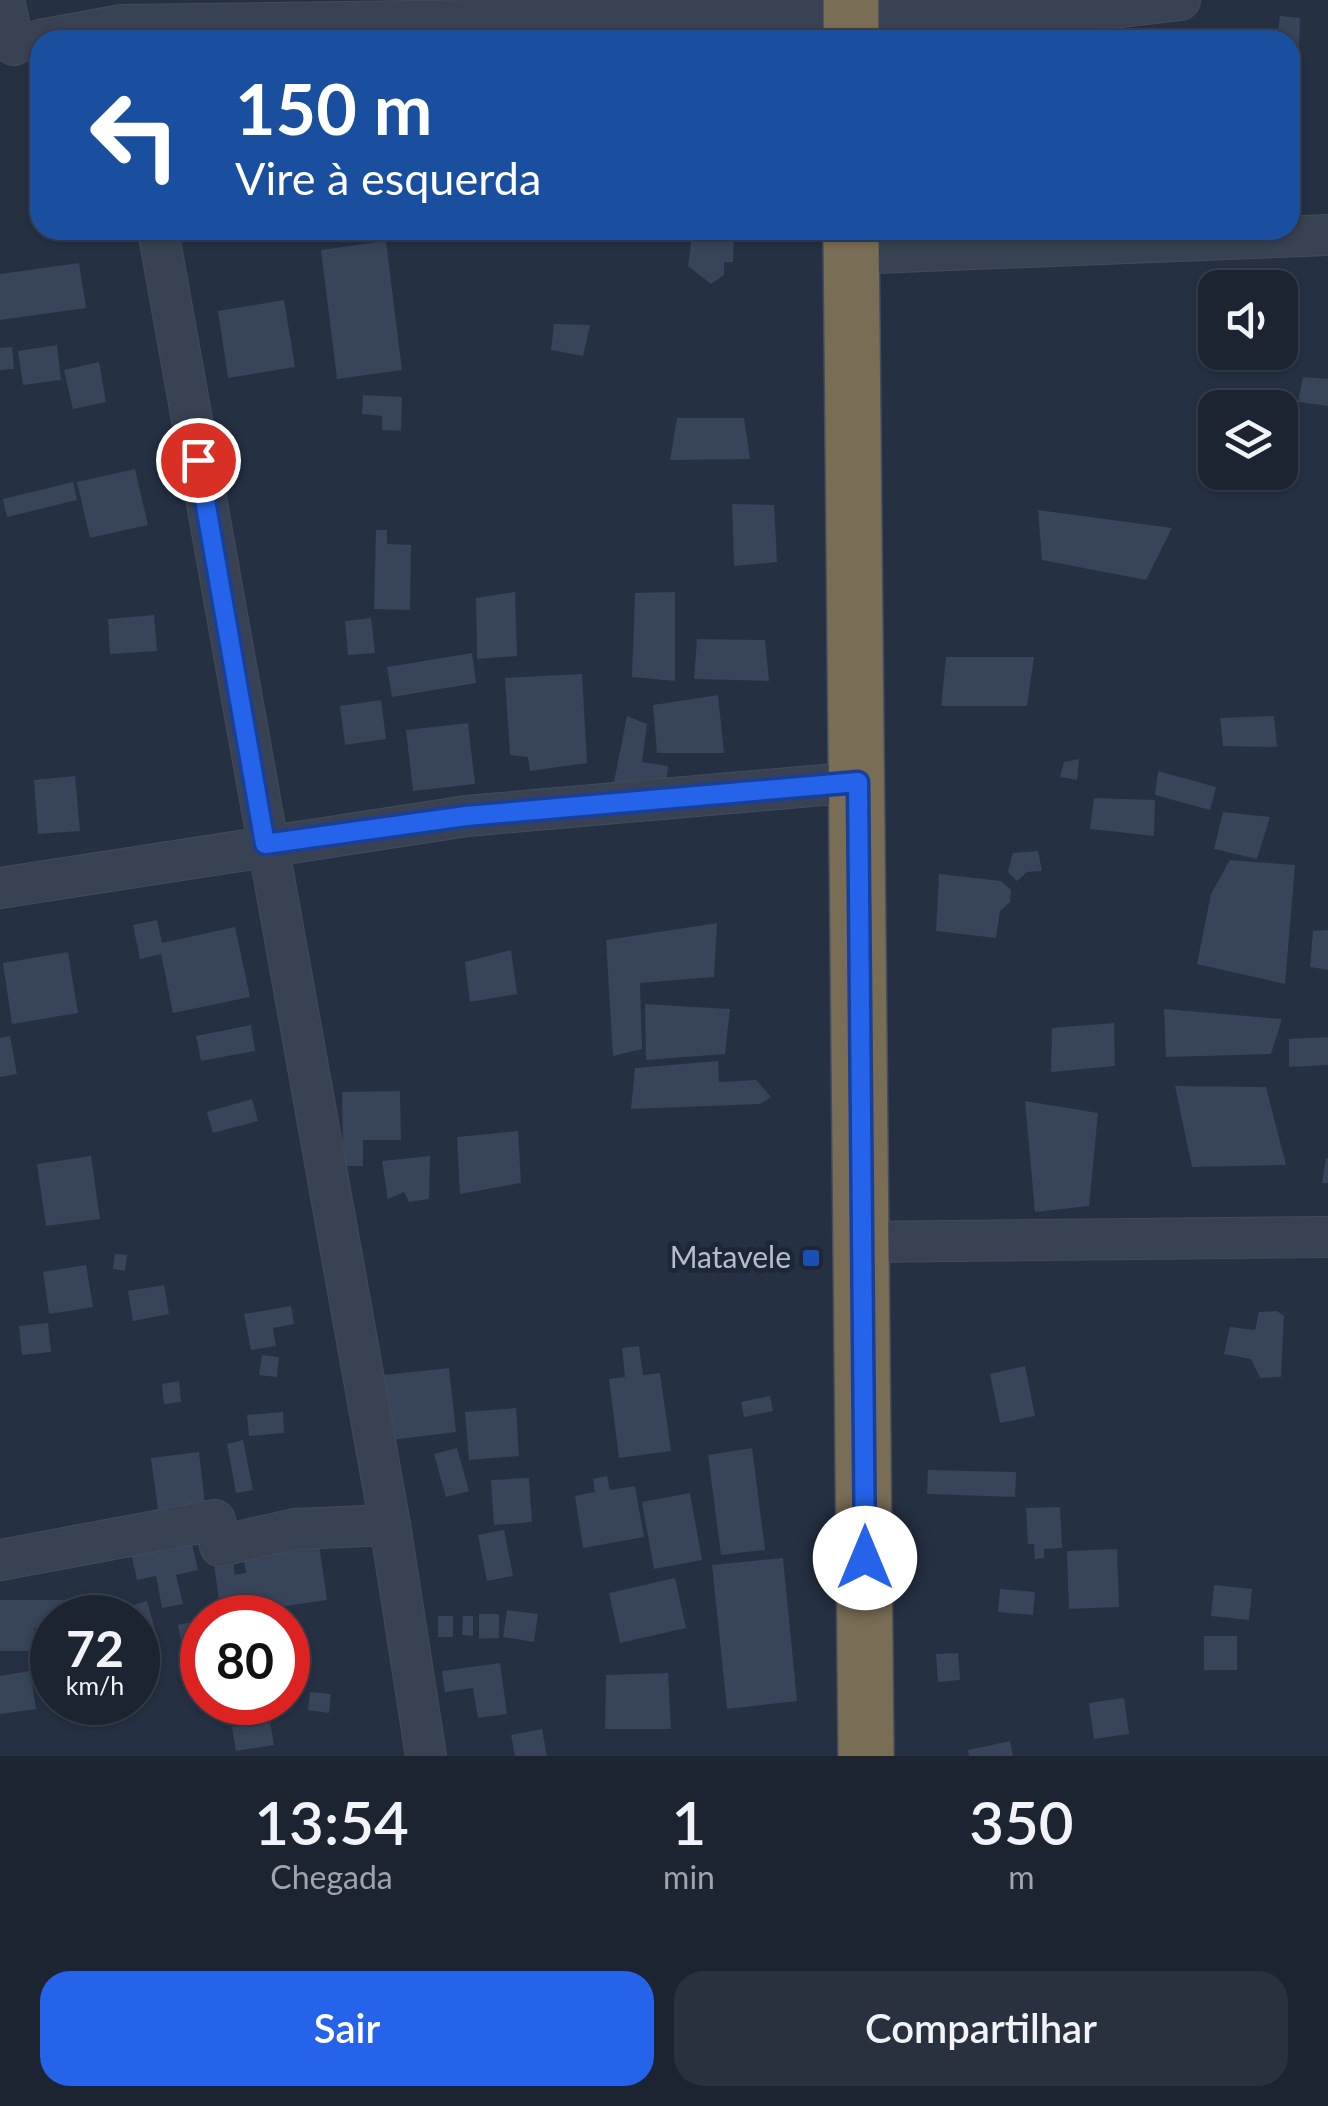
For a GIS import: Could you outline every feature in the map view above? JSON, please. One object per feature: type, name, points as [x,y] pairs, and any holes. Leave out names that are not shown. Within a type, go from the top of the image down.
[{"type":"highway","points":[[851,242],[866,1756]]},
{"type":"street","points":[[4,0],[24,43]]},
{"type":"street","points":[[228,30],[851,18],[1122,7],[1180,0]]},
{"type":"street","points":[[1300,235],[1328,235]]},
{"type":"street","points":[[160,240],[390,1525],[426,1756]]},
{"type":"street","points":[[851,242],[987,240]]},
{"type":"street","points":[[0,888],[265,844],[466,816],[858,782]]},
{"type":"street","points":[[863,1242],[1328,1237]]},
{"type":"street","points":[[0,1560],[215,1520],[220,1546],[295,1529],[390,1525]]},
{"type":"building","points":[[1280,16],[1300,18],[1300,30],[1278,30]]},
{"type":"building","points":[[692,240],[734,240],[733,262],[724,262],[724,275],[711,284],[688,266]]},
{"type":"building","points":[[386,241],[402,370],[337,379],[321,250]]},
{"type":"building","points":[[79,263],[86,308],[0,320],[0,274]]},
{"type":"building","points":[[284,300],[295,367],[228,378],[218,311]]},
{"type":"building","points":[[554,324],[590,325],[583,356],[551,350]]},
{"type":"building","points":[[57,345],[61,380],[23,385],[18,351]]},
{"type":"building","points":[[12,347],[14,369],[0,370],[0,348]]},
{"type":"building","points":[[99,362],[106,402],[73,409],[64,370]]},
{"type":"building","points":[[1303,377],[1328,379],[1328,406],[1298,402]]},
{"type":"building","points":[[363,395],[402,397],[401,431],[382,430],[382,416],[362,414]]},
{"type":"building","points":[[677,418],[744,418],[750,459],[670,460]]},
{"type":"building","points":[[135,469],[148,525],[90,538],[77,482]]},
{"type":"building","points":[[73,482],[77,500],[7,517],[3,499]]},
{"type":"building","points":[[732,504],[774,505],[777,562],[734,566]]},
{"type":"building","points":[[1038,510],[1172,528],[1146,580],[1042,560]]},
{"type":"building","points":[[376,530],[387,530],[387,544],[411,545],[410,610],[374,609]]},
{"type":"building","points":[[515,592],[517,656],[477,659],[476,598]]},
{"type":"building","points":[[675,592],[675,681],[632,677],[635,593]]},
{"type":"building","points":[[154,615],[157,651],[110,654],[108,619]]},
{"type":"building","points":[[371,618],[375,653],[348,655],[345,621]]},
{"type":"building","points":[[697,639],[765,640],[769,681],[694,679]]},
{"type":"building","points":[[472,653],[476,683],[392,697],[387,667]]},
{"type":"building","points":[[946,657],[1034,657],[1027,706],[941,706]]},
{"type":"building","points":[[582,674],[587,763],[530,771],[528,757],[510,755],[505,678]]},
{"type":"building","points":[[718,695],[724,753],[657,753],[653,705]]},
{"type":"building","points":[[381,700],[386,739],[345,745],[340,706]]},
{"type":"building","points":[[627,716],[647,724],[642,762],[668,766],[666,788],[612,792]]},
{"type":"building","points":[[1274,716],[1277,747],[1223,746],[1220,718]]},
{"type":"building","points":[[468,723],[475,784],[413,791],[406,730]]},
{"type":"building","points":[[1079,759],[1077,780],[1060,777],[1064,762]]},
{"type":"building","points":[[1158,771],[1216,787],[1210,810],[1155,795]]},
{"type":"building","points":[[75,776],[80,831],[38,834],[34,780]]},
{"type":"building","points":[[1094,798],[1155,800],[1154,836],[1090,829]]},
{"type":"building","points":[[1223,812],[1270,817],[1257,859],[1214,849]]},
{"type":"building","points":[[1038,851],[1042,871],[1027,872],[1017,881],[1008,872],[1013,853]]},
{"type":"building","points":[[1230,860],[1295,865],[1285,984],[1197,964],[1211,894]]},
{"type":"building","points":[[939,874],[1001,881],[1011,890],[1010,902],[1000,911],[996,938],[936,931]]},
{"type":"building","points":[[157,920],[162,943],[235,927],[250,997],[173,1013],[161,954],[140,959],[133,925]]},
{"type":"building","points":[[717,923],[714,977],[640,983],[642,1049],[613,1056],[606,940]]},
{"type":"building","points":[[1328,930],[1328,970],[1310,967],[1313,931]]},
{"type":"building","points":[[511,950],[517,994],[470,1002],[465,962]]},
{"type":"building","points":[[68,952],[78,1013],[12,1024],[3,963]]},
{"type":"building","points":[[645,1004],[730,1009],[725,1054],[646,1060]]},
{"type":"building","points":[[1164,1009],[1282,1019],[1271,1054],[1166,1057]]},
{"type":"building","points":[[1114,1023],[1115,1066],[1051,1072],[1052,1028]]},
{"type":"building","points":[[251,1025],[255,1051],[201,1061],[196,1036]]},
{"type":"building","points":[[10,1036],[17,1074],[0,1077],[0,1038]]},
{"type":"building","points":[[1328,1037],[1328,1065],[1289,1067],[1289,1039]]},
{"type":"building","points":[[718,1061],[719,1082],[756,1080],[771,1097],[760,1104],[631,1109],[635,1068]]},
{"type":"building","points":[[1175,1086],[1266,1087],[1286,1165],[1192,1167]]},
{"type":"building","points":[[400,1091],[401,1140],[363,1140],[363,1166],[343,1166],[342,1092]]},
{"type":"building","points":[[252,1099],[258,1121],[213,1133],[207,1112]]},
{"type":"building","points":[[1025,1101],[1098,1113],[1089,1206],[1035,1212]]},
{"type":"building","points":[[518,1131],[521,1183],[460,1194],[457,1137]]},
{"type":"building","points":[[91,1156],[100,1219],[46,1226],[37,1164]]},
{"type":"building","points":[[430,1156],[429,1199],[409,1202],[404,1192],[388,1199],[382,1161]]},
{"type":"building","points":[[1326,1158],[1328,1183],[1322,1183]]},
{"type":"building","points":[[115,1254],[127,1255],[125,1271],[113,1269]]},
{"type":"building","points":[[86,1265],[93,1307],[49,1314],[43,1272]]},
{"type":"building","points":[[164,1285],[169,1314],[133,1321],[128,1291]]},
{"type":"building","points":[[291,1306],[294,1324],[273,1328],[276,1346],[251,1350],[244,1314]]},
{"type":"building","points":[[1277,1311],[1284,1316],[1281,1377],[1260,1378],[1251,1359],[1224,1354],[1230,1327],[1255,1330],[1259,1312]]},
{"type":"building","points":[[48,1323],[51,1352],[22,1355],[19,1326]]},
{"type":"building","points":[[639,1346],[643,1375],[660,1373],[671,1451],[619,1458],[609,1379],[625,1377],[622,1348]]},
{"type":"building","points":[[262,1355],[279,1357],[277,1377],[259,1375]]},
{"type":"building","points":[[1025,1366],[1035,1416],[1000,1423],[990,1374]]},
{"type":"building","points":[[449,1368],[456,1432],[391,1440],[384,1375]]},
{"type":"building","points":[[179,1381],[181,1402],[164,1404],[162,1384]]},
{"type":"building","points":[[770,1396],[773,1411],[744,1417],[741,1402]]},
{"type":"building","points":[[516,1408],[519,1456],[469,1460],[465,1412]]},
{"type":"building","points":[[283,1412],[284,1433],[249,1436],[247,1415]]},
{"type":"building","points":[[243,1440],[253,1490],[236,1493],[227,1444]]},
{"type":"building","points":[[457,1448],[469,1491],[446,1497],[434,1454]]},
{"type":"building","points":[[752,1448],[765,1550],[721,1555],[708,1455]]},
{"type":"building","points":[[199,1452],[205,1504],[158,1510],[151,1458]]},
{"type":"building","points":[[928,1470],[1016,1472],[1015,1497],[927,1494]]},
{"type":"building","points":[[607,1476],[610,1490],[635,1486],[644,1537],[583,1548],[575,1496],[595,1492],[593,1479]]},
{"type":"building","points":[[529,1478],[532,1522],[494,1525],[491,1480]]},
{"type":"building","points":[[690,1493],[702,1560],[654,1569],[642,1502]]},
{"type":"building","points":[[1060,1507],[1062,1548],[1044,1549],[1044,1558],[1035,1559],[1034,1544],[1028,1544],[1026,1508]]},
{"type":"building","points":[[504,1530],[513,1576],[487,1581],[478,1535]]},
{"type":"building","points":[[190,1535],[198,1570],[176,1575],[180,1605],[162,1608],[156,1576],[137,1580],[130,1548]]},
{"type":"building","points":[[319,1544],[327,1600],[310,1602],[310,1595],[218,1595],[214,1565],[233,1562],[235,1575],[246,1573],[243,1555]]},
{"type":"building","points":[[1117,1549],[1119,1607],[1069,1609],[1067,1551]]},
{"type":"building","points":[[783,1558],[797,1701],[727,1709],[712,1565]]},
{"type":"building","points":[[675,1578],[686,1628],[620,1643],[609,1593]]},
{"type":"building","points":[[1214,1585],[1252,1589],[1249,1620],[1211,1616]]},
{"type":"building","points":[[1000,1589],[1035,1592],[1033,1615],[998,1612]]},
{"type":"building","points":[[0,1600],[30,1600],[30,1651],[0,1651]]},
{"type":"building","points":[[507,1610],[538,1614],[534,1642],[503,1637]]},
{"type":"building","points":[[479,1614],[499,1614],[499,1638],[479,1639]]},
{"type":"building","points":[[438,1616],[453,1616],[453,1637],[438,1637]]},
{"type":"building","points":[[463,1616],[473,1616],[473,1636],[462,1635]]},
{"type":"building","points":[[1204,1636],[1237,1636],[1237,1670],[1204,1670]]},
{"type":"building","points":[[958,1653],[960,1680],[938,1682],[936,1654]]},
{"type":"building","points":[[500,1663],[507,1714],[478,1718],[473,1688],[445,1692],[442,1671]]},
{"type":"building","points":[[30,1671],[30,1710],[0,1714],[0,1676]]},
{"type":"building","points":[[668,1673],[671,1729],[605,1729],[606,1675]]},
{"type":"building","points":[[310,1692],[331,1694],[329,1713],[310,1710]]},
{"type":"building","points":[[1124,1698],[1129,1734],[1094,1739],[1089,1703]]},
{"type":"building","points":[[271,1725],[274,1745],[236,1751],[232,1727]]},
{"type":"building","points":[[542,1729],[547,1756],[515,1756],[511,1735]]},
{"type":"building","points":[[1010,1741],[1013,1756],[969,1756],[968,1750]]},
{"type":"place","name":"Matavele","points":[[811,1258]]},
{"type":"route","points":[[198,460],[265,844],[466,816],[858,782],[865,1558]]}]
